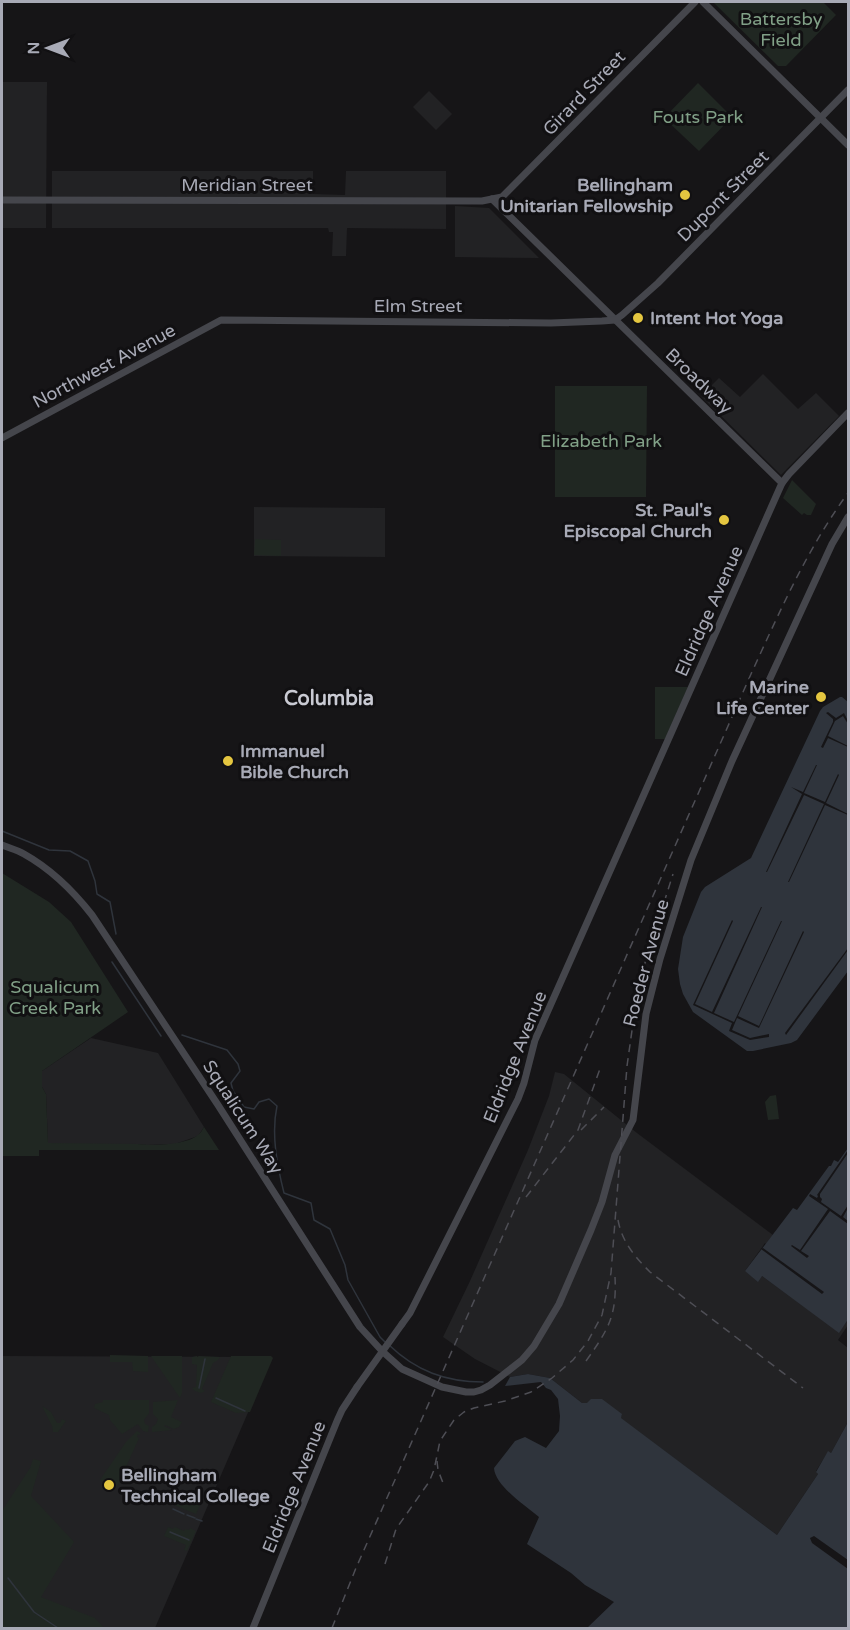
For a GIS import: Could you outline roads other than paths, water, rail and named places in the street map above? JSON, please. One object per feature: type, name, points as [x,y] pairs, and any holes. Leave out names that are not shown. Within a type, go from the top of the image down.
[{"type":"street","name":"Girard Street","points":[[492,199],[502,197],[695,2]]},
{"type":"street","points":[[703,2],[849,145]]},
{"type":"street","name":"Dupont Street","points":[[615,320],[658,283],[849,90]]},
{"type":"street","name":"Meridian Street","points":[[2,200],[482,201],[492,199]]},
{"type":"street","name":"Broadway","points":[[492,199],[782,483]]},
{"type":"street","name":"Elm Street","points":[[221,320],[551,322],[615,320]]},
{"type":"street","name":"Northwest Avenue","points":[[2,438],[221,320]]},
{"type":"street","name":"Eldridge Avenue","points":[[253,1629],[342,1410],[410,1313],[518,1100],[535,1040],[782,483],[849,413]]},
{"type":"street","name":"Roeder Avenue","points":[[466,1392],[474,1392],[490,1385],[528,1354],[551,1320],[567,1286],[602,1202],[615,1155],[633,1120],[642,1039],[649,1003],[669,928],[700,836],[822,565],[849,517]]},
{"type":"street","name":"Squalicum Way","points":[[2,845],[25,854],[57,878],[92,915],[218,1105],[338,1294],[370,1339],[402,1369],[442,1387],[466,1392]]},
{"type":"waterway","points":[[2,831],[49,850],[70,851],[88,861],[97,894],[110,902],[116,934]]},
{"type":"waterway","points":[[112,962],[161,1036]]},
{"type":"waterway","points":[[182,1035],[227,1050],[238,1064],[240,1071],[231,1083],[233,1091],[244,1107],[254,1109],[259,1102],[269,1099],[277,1106],[275,1138],[284,1193],[311,1203],[314,1220],[330,1229],[345,1265],[348,1280],[385,1342]]},
{"type":"waterway","points":[[389,1345],[410,1362],[432,1373],[456,1380],[483,1382]]},
{"type":"waterway","points":[[199,1388],[205,1359]]},
{"type":"waterway","points":[[216,1398],[245,1411]]},
{"type":"waterway","points":[[173,1509],[184,1514]]},
{"type":"waterway","points":[[187,1515],[195,1518]]},
{"type":"waterway","points":[[196,1519],[202,1521]]},
{"type":"waterway","points":[[170,1532],[189,1540]]},
{"type":"waterway","points":[[8,1578],[34,1612],[58,1628]]},
{"type":"railway","points":[[332,1628],[356,1568],[751,674],[807,558],[848,493]]},
{"type":"railway","points":[[385,1564],[396,1529],[429,1482],[440,1441],[454,1420],[474,1408],[531,1392],[552,1378],[573,1360],[588,1341],[602,1315],[611,1273],[627,1066],[635,1009],[644,966],[673,874]]},
{"type":"railway","points":[[526,1197],[578,1130],[601,1066]]},
{"type":"railway","points":[[581,1130],[604,1107]]},
{"type":"railway","points":[[618,1220],[630,1249],[650,1272],[803,1388]]},
{"type":"railway","points":[[586,1361],[610,1322],[613,1313],[615,1277]]},
{"type":"railway","points":[[437,1461],[443,1483]]},
{"type":"place","name":"Bellingham Unitarian Fellowship","points":[[685,195]]},
{"type":"place","name":"Intent Hot Yoga","points":[[638,318]]},
{"type":"place","name":"St. Paul's Episcopal Church","points":[[724,520]]},
{"type":"place","name":"Marine Life Center","points":[[821,697]]},
{"type":"place","name":"Immanuel Bible Church","points":[[228,761]]},
{"type":"place","name":"Bellingham Technical College","points":[[109,1485]]},
{"type":"district","name":"Columbia","points":[[329,698]]},
{"type":"park label","name":"Battersby Field","points":[[781,29]]},
{"type":"park label","name":"Fouts Park","points":[[698,117]]},
{"type":"park label","name":"Elizabeth Park","points":[[601,441]]},
{"type":"park label","name":"Squalicum Creek Park","points":[[55,997]]}]
